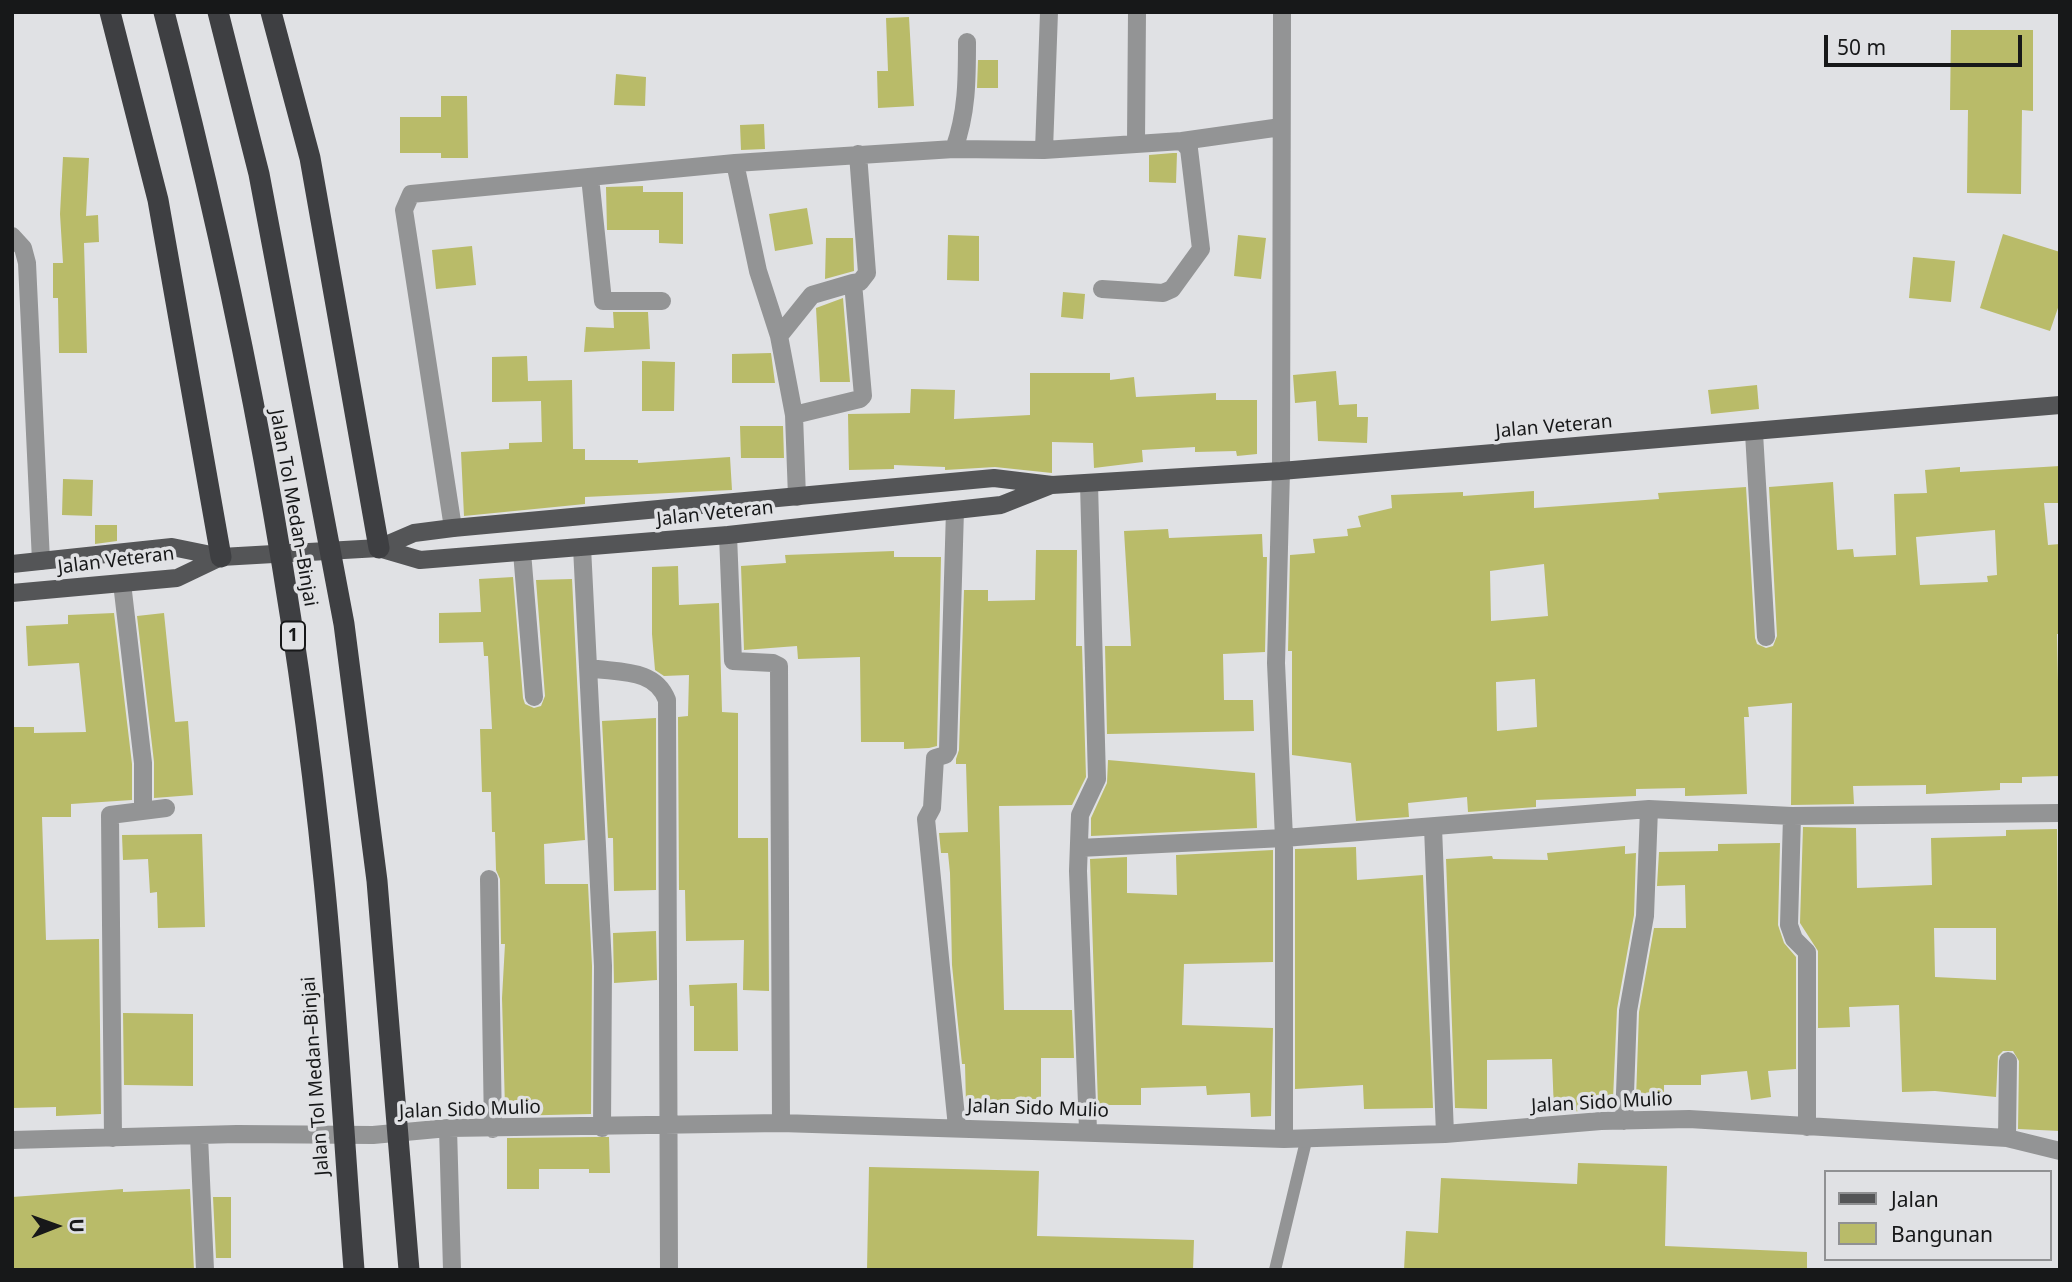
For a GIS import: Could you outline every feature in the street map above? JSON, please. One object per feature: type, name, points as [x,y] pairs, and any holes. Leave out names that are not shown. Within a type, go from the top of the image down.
[{"type":"highway","points":[[110,12],[158,200],[220,557]]},
{"type":"highway","name":"Jalan Tol Medan–Binjai","points":[[164,12],[207,178],[292,627],[324,880],[354,1270]]},
{"type":"highway","name":"Jalan Tol Medan–Binjai","points":[[218,12],[259,174],[344,624],[377,881],[409,1270]]},
{"type":"highway","points":[[271,12],[310,158],[379,548]]},
{"type":"main road","name":"Jalan Veteran","points":[[379,548],[414,533],[453,528],[994,478],[1052,485],[1281,471],[2060,405]]},
{"type":"main road","name":"Jalan Veteran","points":[[12,564],[172,547],[220,557],[379,548],[420,560],[727,534],[1001,505],[1052,485]]},
{"type":"main road","name":"Jalan Veteran","points":[[12,593],[177,578],[220,557]]},
{"type":"street","points":[[1044,150],[1049,12]]},
{"type":"street","points":[[1136,142],[1137,12]]},
{"type":"street","points":[[1282,12],[1281,471],[1276,663],[1284,838],[1284,1139]]},
{"type":"street","points":[[954,149],[964,121],[967,97],[967,42]]},
{"type":"street","points":[[453,528],[404,210],[411,194],[858,154],[954,149],[1044,150],[1182,141],[1280,127]]},
{"type":"street","points":[[1102,289],[1163,293],[1172,289],[1201,249],[1189,149],[1182,141]]},
{"type":"street","points":[[779,336],[812,295],[860,282],[867,273],[858,154]]},
{"type":"street","points":[[735,163],[758,271],[779,336],[794,415],[797,497]]},
{"type":"street","points":[[590,177],[603,301],[662,301]]},
{"type":"street","points":[[12,236],[23,248],[27,263],[20,344],[41,561]]},
{"type":"street","points":[[794,415],[863,396],[853,283]]},
{"type":"street","points":[[1754,433],[1766,637]]},
{"type":"street","points":[[1087,1130],[1079,848],[1080,815],[1097,779],[1089,484]]},
{"type":"street","points":[[956,509],[948,750],[945,755],[935,758],[932,808],[926,819],[957,1127]]},
{"type":"street","points":[[727,534],[733,662],[773,663],[779,666],[781,1124]]},
{"type":"street","points":[[582,547],[603,966],[602,1128]]},
{"type":"street","points":[[522,552],[534,697]]},
{"type":"street","points":[[122,583],[138,705],[143,763],[142,809]]},
{"type":"street","points":[[589,668],[651,677],[662,687],[667,700],[671,1126],[669,1270]]},
{"type":"street","points":[[113,1138],[110,815],[166,808]]},
{"type":"street","points":[[1079,848],[1284,838],[1650,809],[1792,816],[2060,813]]},
{"type":"street","points":[[1624,1121],[1628,1012],[1645,916],[1650,809]]},
{"type":"street","points":[[1792,816],[1789,925],[1794,939],[1807,952],[1807,1127]]},
{"type":"street","points":[[1433,827],[1445,1134]]},
{"type":"street","points":[[489,878],[493,1129]]},
{"type":"street","points":[[2007,1138],[2008,1061]]},
{"type":"street","name":"Jalan Sido Mulio","points":[[12,1140],[373,1135],[448,1128],[781,1124],[1087,1130],[1284,1139],[1445,1134],[1689,1119],[2007,1138],[2060,1151]]},
{"type":"street","points":[[448,1128],[452,1270]]},
{"type":"street","points":[[199,1136],[205,1270]]},
{"type":"lane","points":[[1275,1270],[1307,1137]]},
{"type":"building","points":[[909,17],[914,106],[878,108],[877,71],[888,71],[886,18]]},
{"type":"building","points":[[1951,30],[2033,30],[2033,111],[2022,110],[2021,194],[1967,193],[1968,110],[1950,110]]},
{"type":"building","points":[[978,60],[998,60],[998,88],[977,88]]},
{"type":"building","points":[[616,74],[646,77],[645,106],[614,105]]},
{"type":"building","points":[[441,96],[467,96],[468,158],[441,158],[441,153],[400,153],[400,117],[441,117]]},
{"type":"building","points":[[764,124],[765,149],[741,150],[740,125]]},
{"type":"building","points":[[1177,153],[1176,183],[1149,182],[1149,155]]},
{"type":"building","points":[[63,157],[89,158],[86,216],[98,215],[99,242],[84,243],[87,353],[59,353],[58,298],[53,298],[53,263],[63,263],[60,214]]},
{"type":"building","points":[[643,186],[643,192],[683,192],[683,244],[659,243],[659,230],[607,230],[606,187]]},
{"type":"building","points":[[807,208],[813,244],[775,251],[769,214]]},
{"type":"building","points":[[2003,234],[2060,252],[2060,302],[2050,331],[1980,308]]},
{"type":"building","points":[[948,235],[979,236],[979,281],[947,280]]},
{"type":"building","points":[[1238,235],[1266,238],[1261,279],[1234,276]]},
{"type":"building","points":[[826,238],[853,238],[854,271],[825,279]]},
{"type":"building","points":[[472,246],[476,285],[436,289],[432,250]]},
{"type":"building","points":[[1913,257],[1955,261],[1951,302],[1909,298]]},
{"type":"building","points":[[1063,292],[1085,294],[1083,319],[1061,317]]},
{"type":"building","points":[[843,298],[850,382],[820,382],[816,308]]},
{"type":"building","points":[[613,312],[648,312],[650,349],[584,352],[586,327],[614,328]]},
{"type":"building","points":[[771,353],[775,383],[732,383],[732,354]]},
{"type":"building","points":[[527,356],[528,381],[572,380],[573,449],[585,449],[585,460],[638,460],[638,463],[730,457],[732,490],[585,497],[585,504],[464,516],[461,452],[509,449],[509,443],[542,442],[541,401],[492,402],[492,357]]},
{"type":"building","points":[[642,361],[675,362],[674,411],[642,411]]},
{"type":"building","points":[[1336,371],[1339,405],[1357,404],[1357,417],[1368,417],[1367,443],[1318,441],[1316,401],[1295,403],[1293,375]]},
{"type":"building","points":[[1030,373],[1110,373],[1110,380],[1134,377],[1136,397],[1216,393],[1216,400],[1257,400],[1257,454],[1237,456],[1236,451],[1195,452],[1195,447],[1142,450],[1143,462],[1094,468],[1093,443],[1052,442],[1052,473],[995,467],[945,470],[945,467],[894,465],[894,469],[849,470],[848,414],[910,413],[911,389],[955,390],[954,419],[1030,415]]},
{"type":"building","points":[[1757,385],[1759,409],[1711,414],[1708,390]]},
{"type":"building","points":[[740,426],[783,426],[784,458],[741,458]]},
{"type":"building","points":[[2060,466],[2060,503],[2044,503],[2048,545],[2060,544],[2060,634],[2057,634],[2060,776],[2022,777],[2022,783],[2000,783],[2000,790],[1926,794],[1926,785],[1853,786],[1854,804],[1791,805],[1792,703],[1748,707],[1749,717],[1744,717],[1747,794],[1685,796],[1685,788],[1636,789],[1636,796],[1536,800],[1536,807],[1468,812],[1467,797],[1408,803],[1409,817],[1356,821],[1351,763],[1292,755],[1292,651],[1288,651],[1290,555],[1315,553],[1313,539],[1348,536],[1347,529],[1361,527],[1358,516],[1392,508],[1391,495],[1463,492],[1463,496],[1534,491],[1534,508],[1659,499],[1658,493],[1746,487],[1755,638],[1757,644],[1766,648],[1773,646],[1777,636],[1769,487],[1833,482],[1837,550],[1853,549],[1854,557],[1896,555],[1894,494],[1927,493],[1925,470],[1960,467],[1960,472]],"holes":[[[1995,530],[1997,575],[1987,576],[1988,582],[1920,585],[1916,537]],[[1544,564],[1548,616],[1491,621],[1490,571]],[[1535,679],[1537,727],[1497,731],[1496,682]]]},
{"type":"building","points":[[63,479],[93,480],[92,516],[62,515]]},
{"type":"building","points":[[95,525],[117,525],[117,541],[95,544]]},
{"type":"building","points":[[1168,529],[1169,538],[1262,534],[1263,557],[1267,557],[1265,652],[1223,654],[1224,700],[1253,700],[1254,731],[1107,734],[1105,646],[1131,646],[1124,531]]},
{"type":"building","points":[[1036,550],[1077,550],[1076,646],[1082,646],[1086,777],[1072,805],[999,806],[1004,1010],[1072,1010],[1074,1058],[1041,1058],[1041,1099],[1001,1099],[1001,1104],[966,1104],[965,1064],[962,1064],[952,965],[950,873],[948,853],[941,853],[939,833],[968,832],[966,764],[956,764],[959,750],[964,590],[988,590],[988,601],[1035,600]]},
{"type":"building","points":[[894,551],[894,557],[941,557],[937,746],[929,748],[904,749],[904,742],[861,742],[860,657],[798,659],[797,646],[744,650],[741,566],[786,563],[785,555]]},
{"type":"building","points":[[678,566],[679,605],[719,603],[722,712],[738,713],[738,838],[768,838],[769,991],[743,990],[744,940],[686,941],[685,890],[679,890],[678,717],[688,716],[689,675],[664,676],[655,670],[652,634],[652,567]]},
{"type":"building","points":[[513,577],[523,698],[525,704],[534,708],[541,706],[545,696],[536,580],[572,579],[585,840],[544,844],[545,884],[588,884],[592,966],[591,1114],[506,1116],[502,998],[505,944],[501,944],[500,879],[496,870],[495,832],[492,832],[491,792],[482,792],[480,729],[492,729],[488,656],[484,656],[483,642],[439,643],[439,613],[481,612],[479,579]]},
{"type":"building","points":[[114,613],[132,764],[132,800],[71,804],[71,817],[42,817],[46,940],[99,939],[101,1114],[56,1116],[56,1107],[12,1108],[12,727],[34,727],[34,733],[86,732],[79,663],[28,666],[26,626],[68,624],[68,615]]},
{"type":"building","points":[[164,613],[175,722],[188,721],[193,795],[154,798],[154,762],[137,616]]},
{"type":"building","points":[[656,718],[656,890],[614,891],[613,838],[608,838],[602,721]]},
{"type":"building","points":[[1108,760],[1255,773],[1257,828],[1091,836],[1091,818],[1107,783]]},
{"type":"building","points":[[1803,827],[1856,828],[1857,888],[1932,885],[1931,838],[2006,836],[2006,830],[2057,829],[2060,1131],[2018,1129],[2019,1061],[2013,1051],[2003,1051],[1998,1056],[1996,1097],[1935,1091],[1902,1092],[1899,1005],[1849,1007],[1850,1027],[1818,1028],[1818,951],[1800,923]],"holes":[[[1934,928],[1996,928],[1996,980],[1935,977]]]},
{"type":"building","points":[[202,834],[205,927],[158,928],[157,892],[150,893],[148,859],[123,860],[122,835]]},
{"type":"building","points":[[1780,843],[1778,925],[1784,943],[1796,957],[1796,1069],[1768,1071],[1771,1097],[1751,1100],[1747,1071],[1701,1075],[1701,1085],[1664,1085],[1664,1099],[1636,1099],[1639,1012],[1654,928],[1686,928],[1685,885],[1657,886],[1659,852],[1718,851],[1718,844]]},
{"type":"building","points":[[1625,846],[1625,854],[1636,853],[1634,915],[1617,1009],[1613,1099],[1584,1099],[1585,1111],[1554,1112],[1552,1059],[1487,1060],[1487,1109],[1455,1108],[1446,859],[1492,856],[1493,859],[1548,860],[1547,853]]},
{"type":"building","points":[[1356,847],[1357,880],[1423,875],[1433,1108],[1364,1109],[1363,1085],[1295,1089],[1295,849]]},
{"type":"building","points":[[1273,850],[1273,962],[1184,964],[1182,1025],[1273,1028],[1271,1116],[1251,1117],[1250,1093],[1207,1095],[1206,1086],[1141,1088],[1141,1105],[1098,1105],[1090,859],[1127,857],[1127,893],[1177,895],[1176,855]]},
{"type":"building","points":[[656,931],[657,980],[614,983],[613,933]]},
{"type":"building","points":[[737,983],[738,1051],[694,1051],[694,1006],[690,1006],[689,985]]},
{"type":"building","points":[[123,1013],[193,1014],[193,1086],[124,1085]]},
{"type":"building","points":[[609,1137],[610,1173],[589,1173],[589,1169],[539,1169],[539,1189],[507,1189],[507,1138]]},
{"type":"building","points":[[1578,1163],[1667,1166],[1665,1246],[1807,1252],[1807,1270],[1404,1270],[1406,1231],[1438,1233],[1441,1178],[1577,1184]]},
{"type":"building","points":[[869,1167],[1039,1171],[1037,1236],[1194,1240],[1193,1270],[867,1270]]},
{"type":"building","points":[[123,1189],[123,1192],[190,1189],[194,1270],[12,1270],[12,1197]]},
{"type":"building","points":[[213,1197],[231,1197],[231,1258],[216,1258]]}]
